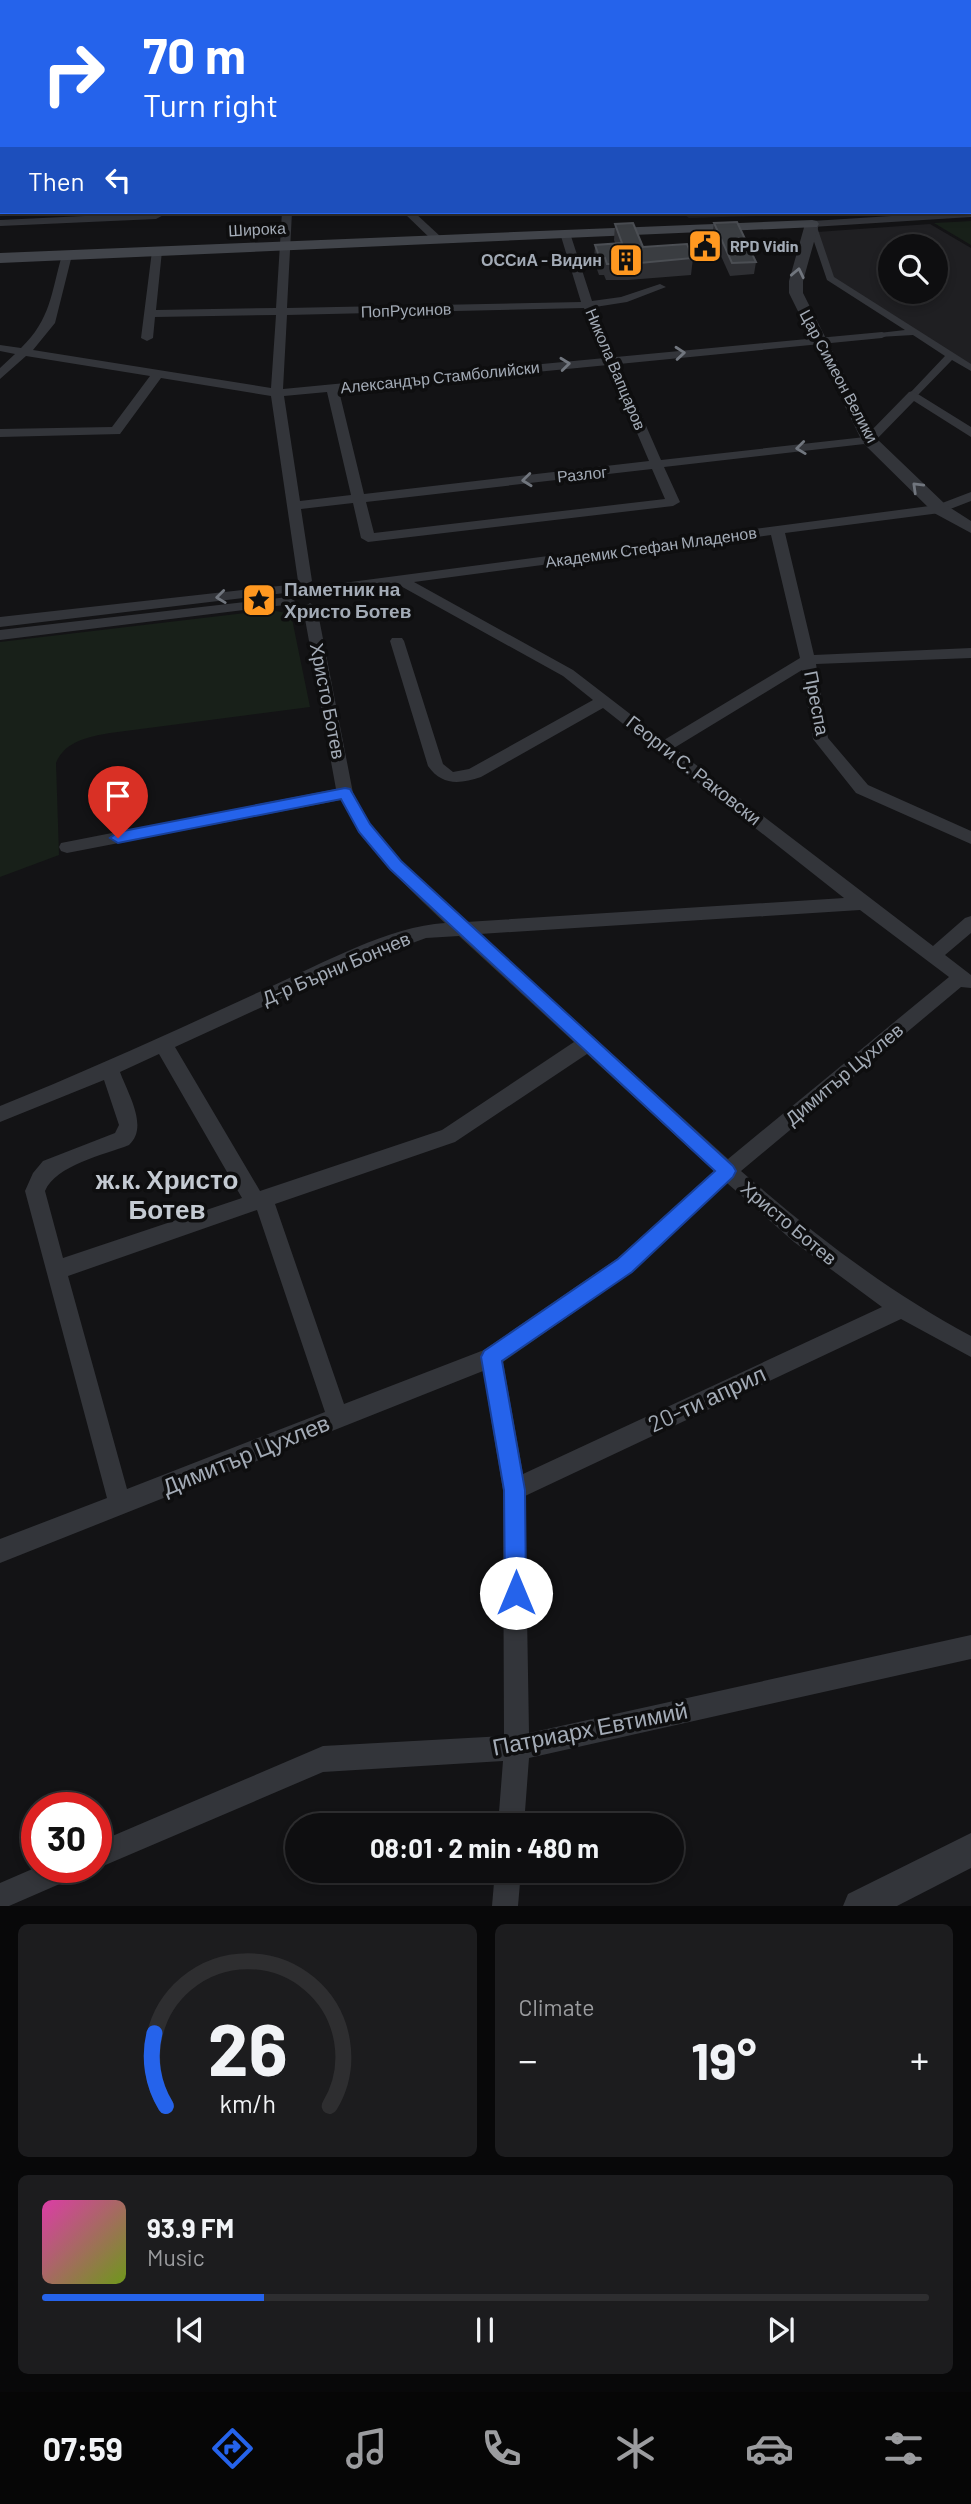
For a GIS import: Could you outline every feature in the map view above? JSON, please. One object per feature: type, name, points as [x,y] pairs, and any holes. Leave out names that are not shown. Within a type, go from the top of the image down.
[{"type":"main road","name":"Широка","points":[[0,258],[767,225],[813,216]]},
{"type":"street","points":[[0,223],[127,218],[160,214]]},
{"type":"street","points":[[287,214],[277,393],[305,581]]},
{"type":"street","points":[[415,214],[437,239]]},
{"type":"street","points":[[971,214],[813,216],[830,278],[971,368]]},
{"type":"street","name":"Цар Симеон Велики","points":[[813,216],[796,281],[801,306],[869,440],[940,509],[971,528]]},
{"type":"street","name":"Никола Вапцаров","points":[[358,499],[368,538],[673,502],[588,305],[565,233]]},
{"type":"street","points":[[147,338],[157,251]]},
{"type":"street","points":[[0,375],[25,352],[49,323],[66,255]]},
{"type":"street","name":"ПопРусинов","points":[[150,314],[588,305],[623,300],[660,287]]},
{"type":"street","points":[[882,335],[914,332]]},
{"type":"street","name":"Александър Стамболийски","points":[[0,348],[277,393],[882,335]]},
{"type":"street","points":[[869,440],[951,355]]},
{"type":"street","points":[[0,433],[116,431],[158,374]]},
{"type":"street","points":[[332,387],[358,499]]},
{"type":"street","points":[[913,395],[971,433]]},
{"type":"street","name":"Разлог","points":[[294,506],[869,440]]},
{"type":"street","name":"Академик Стефан Младенов","points":[[328,589],[940,509],[971,496]]},
{"type":"street","name":"Преспа","points":[[777,530],[808,660],[821,739],[862,789],[971,838]]},
{"type":"street","points":[[0,635],[288,595],[305,581],[321,583],[328,589],[327,599],[310,608],[296,607],[288,595]]},
{"type":"street","name":"Георги С. Раковски","points":[[401,581],[568,673],[966,980]]},
{"type":"street","points":[[0,622],[288,595]]},
{"type":"street","name":"Христо Ботев","points":[[310,608],[345,793],[364,828],[396,865],[461,928],[727,1171],[811,1243],[899,1309],[971,1347]]},
{"type":"street","points":[[397,641],[436,766],[444,775],[457,779],[475,773],[605,700]]},
{"type":"street","points":[[665,747],[808,660],[971,653]]},
{"type":"street","points":[[67,847],[345,793]]},
{"type":"street","name":"Д-р Бърни Бончев","points":[[0,1114],[110,1069],[352,958],[425,931],[863,903]]},
{"type":"street","points":[[933,956],[971,923]]},
{"type":"street","name":"Димитър Цухлев","points":[[0,1551],[120,1506],[491,1357],[625,1265],[727,1171],[966,980]]},
{"type":"street","points":[[163,1044],[259,1200],[338,1418]]},
{"type":"street","points":[[57,1270],[448,1136],[588,1044]]},
{"type":"street","points":[[110,1069],[129,1125],[129,1133],[122,1139],[50,1167],[40,1179],[35,1191],[120,1506]]},
{"type":"street","name":"20-ти април","points":[[514,1490],[899,1309]]},
{"type":"street","points":[[491,1357],[514,1490],[517,1748],[512,1813]]},
{"type":"street","name":"Патриарх Евтимий","points":[[112,1849],[323,1759],[517,1748],[971,1647]]},
{"type":"street","points":[[860,1906],[971,1850]]},
{"type":"street","points":[[0,1896],[31,1883]]},
{"type":"street","points":[[505,1906],[507,1883]]},
{"type":"shaded area","points":[[684,214],[764,214],[758,216],[689,218]]},
{"type":"shaded area","points":[[971,221],[971,245],[934,223]]},
{"type":"shaded area","points":[[930,224],[947,234],[878,234],[878,304],[948,304],[948,235],[971,248],[971,367],[832,280],[817,232]]},
{"type":"shaded area","points":[[271,610],[291,614],[310,707],[110,733],[86,738],[71,745],[56,763],[59,855],[0,877],[0,642]]},
{"type":"building","points":[[737,222],[756,262],[732,263],[714,223]]},
{"type":"building","points":[[633,223],[643,247],[687,244],[693,258],[629,264],[607,264],[605,258],[600,259],[595,245],[622,243],[615,224]]},
{"type":"place","name":"RPD Vidin","points":[[705,246]]},
{"type":"place","name":"ОССиА - Видин","points":[[626,260]]},
{"type":"place","name":"Паметник на Христо Ботев","points":[[259,600]]},
{"type":"district","name":"ж.к. Христо Ботев","points":[[167,1195]]},
{"type":"route","points":[[118,838],[345,793],[364,828],[396,865],[461,928],[727,1171],[625,1265],[491,1357],[514,1490],[516,1593]]}]
